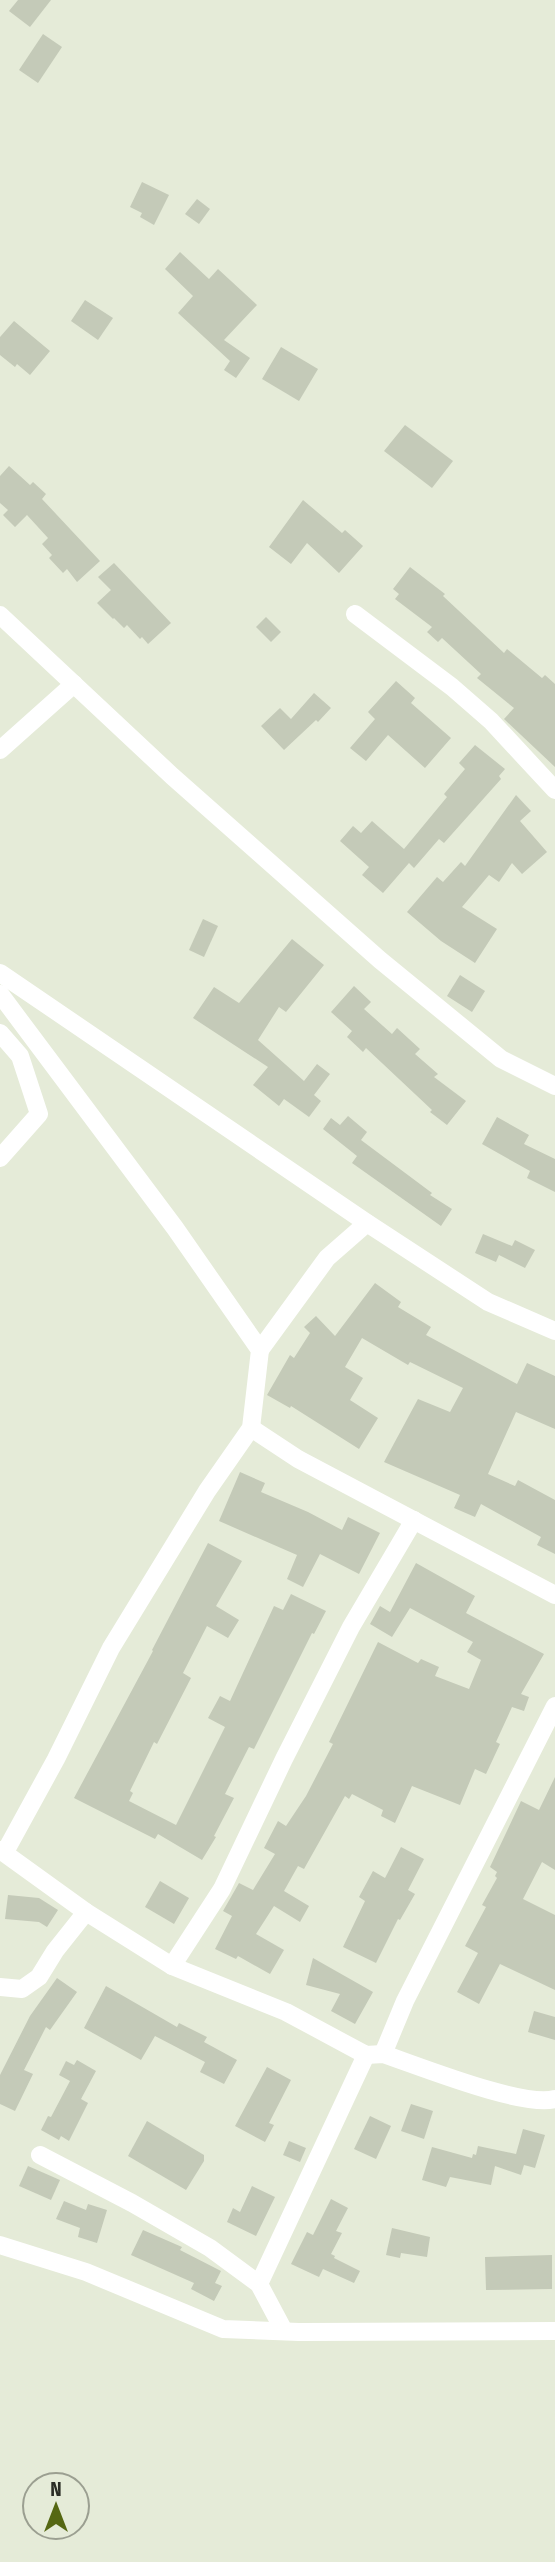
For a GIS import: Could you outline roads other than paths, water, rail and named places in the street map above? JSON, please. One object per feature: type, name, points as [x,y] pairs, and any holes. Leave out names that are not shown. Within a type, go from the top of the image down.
[{"type":"street","points":[[355,614],[491,720],[555,790]]},
{"type":"street","points":[[0,615],[172,776],[380,960],[501,1059],[555,1086]]},
{"type":"street","points":[[0,750],[74,684]]},
{"type":"street","points":[[0,973],[367,1223],[488,1302],[555,1331]]},
{"type":"street","points":[[0,994],[175,1228],[260,1350]]},
{"type":"street","points":[[0,1032],[20,1056],[39,1114],[0,1158]]},
{"type":"street","points":[[367,1223],[327,1258],[260,1350],[251,1428],[207,1491],[111,1648],[56,1759],[2,1851],[86,1912],[172,1965],[286,2012],[375,2055],[489,2090],[551,2103]]},
{"type":"street","points":[[251,1428],[298,1459],[555,1595]]},
{"type":"street","points":[[172,1965],[222,1889],[351,1627],[414,1520]]},
{"type":"street","points":[[259,2284],[555,1706]]},
{"type":"street","points":[[0,1987],[22,1989],[39,1977],[55,1951],[86,1912]]},
{"type":"street","points":[[40,2155],[211,2248],[259,2284],[284,2331]]},
{"type":"street","points":[[0,2245],[86,2272],[223,2329],[555,2330]]}]
